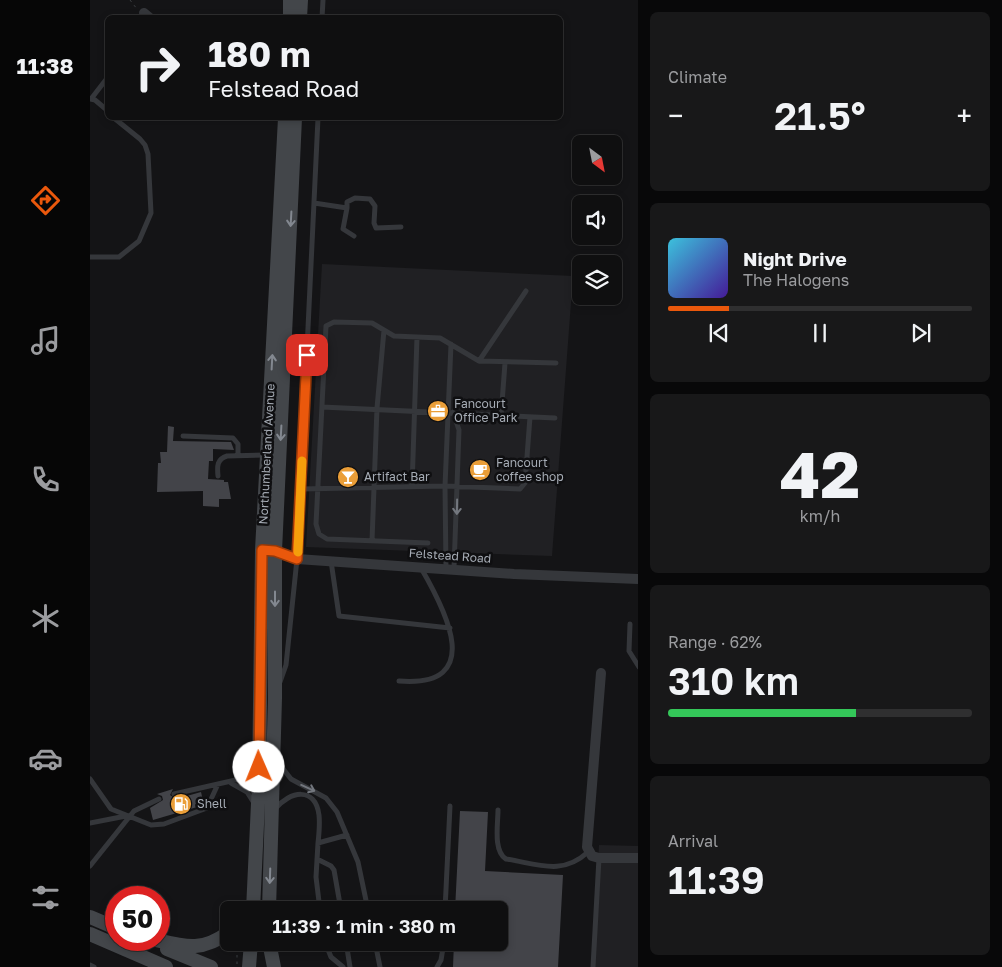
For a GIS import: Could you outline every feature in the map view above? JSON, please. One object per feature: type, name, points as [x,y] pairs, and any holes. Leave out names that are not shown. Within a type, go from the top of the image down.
[{"type":"main road","points":[[290,0],[290,15]]},
{"type":"main road","points":[[300,15],[301,0]]},
{"type":"main road","name":"Northumberland Avenue","points":[[248,901],[256,875],[274,756],[275,698],[268,550],[267,455],[285,120]]},
{"type":"main road","name":"Northumberland Avenue","points":[[269,901],[265,816],[258,752],[268,550],[295,120]]},
{"type":"main road","points":[[93,917],[105,923]]},
{"type":"main road","points":[[90,934],[166,967]]},
{"type":"main road","points":[[170,943],[186,947],[198,947],[210,944],[220,938]]},
{"type":"main road","points":[[170,950],[211,967]]},
{"type":"main road","points":[[243,966],[248,951]]},
{"type":"main road","points":[[266,967],[267,951]]},
{"type":"main road","points":[[270,951],[274,967]]},
{"type":"street","name":"Felstead Road","points":[[268,550],[297,559],[450,568],[514,574],[638,579]]},
{"type":"street","points":[[601,673],[587,841],[588,852],[599,858],[638,858]]},
{"type":"lane","points":[[322,15],[323,0]]},
{"type":"lane","points":[[105,81],[91,99],[105,109]]},
{"type":"lane","points":[[90,257],[119,257],[129,250],[139,241],[151,213],[148,154],[145,145],[116,120]]},
{"type":"lane","points":[[275,698],[286,666],[297,559],[318,120]]},
{"type":"lane","points":[[354,236],[343,229],[347,202],[355,198],[370,199],[375,206],[374,222],[376,228],[401,227]]},
{"type":"lane","points":[[314,203],[346,208]]},
{"type":"lane","points":[[479,361],[526,291]]},
{"type":"lane","points":[[428,543],[323,537],[316,524],[326,326],[334,322],[372,323],[394,336],[440,338],[479,361],[556,363]]},
{"type":"lane","points":[[372,541],[377,408],[384,330]]},
{"type":"lane","points":[[412,487],[416,337]]},
{"type":"lane","points":[[450,568],[445,486],[451,412],[451,344]]},
{"type":"lane","points":[[501,416],[506,363]]},
{"type":"lane","points":[[322,407],[377,408],[555,418]]},
{"type":"lane","points":[[450,568],[460,430],[451,412]]},
{"type":"lane","points":[[301,489],[318,490],[373,486],[457,486],[516,489],[524,486],[530,417]]},
{"type":"lane","points":[[183,436],[233,438],[238,444],[238,456]]},
{"type":"lane","points":[[447,451],[459,452]]},
{"type":"lane","points":[[218,476],[217,464],[222,458],[267,455]]},
{"type":"lane","points":[[331,561],[339,616],[450,628]]},
{"type":"lane","points":[[399,681],[426,682],[443,674],[452,655],[450,628],[441,603],[420,566]]},
{"type":"lane","points":[[630,624],[629,652],[638,667]]},
{"type":"lane","points":[[174,794],[231,783],[249,771],[258,752]]},
{"type":"lane","points":[[274,756],[291,779],[316,792],[332,804],[358,862],[366,901]]},
{"type":"lane","points":[[90,779],[111,808],[155,825],[207,808],[218,784]]},
{"type":"lane","points":[[231,783],[247,792],[265,816],[290,796],[303,794],[309,796],[314,802],[319,815],[317,859],[318,901]]},
{"type":"lane","points":[[90,866],[134,811],[159,799]]},
{"type":"lane","points":[[445,901],[450,806]]},
{"type":"lane","points":[[498,810],[498,848],[502,857],[506,859],[563,868],[576,862],[588,852]]},
{"type":"lane","points":[[90,823],[129,816]]},
{"type":"lane","points":[[318,844],[347,835]]},
{"type":"lane","points":[[593,967],[599,858]]},
{"type":"lane","points":[[317,859],[331,866],[334,870],[339,901]]},
{"type":"lane","points":[[329,951],[331,957],[342,967]]},
{"type":"lane","points":[[347,951],[350,967]]},
{"type":"lane","points":[[377,951],[380,967]]},
{"type":"lane","points":[[437,967],[441,960],[442,951]]},
{"type":"lane","points":[[90,966],[94,967]]},
{"type":"path","points":[[130,0],[132,6],[147,15]]},
{"type":"path","points":[[239,951],[243,966]]},
{"type":"shaded area","name":"Fancourt Office Park","points":[[322,264],[572,276],[552,556],[306,547]]},
{"type":"shaded area","points":[[599,845],[638,846],[638,967],[593,967]]},
{"type":"building","points":[[168,426],[174,427],[173,441],[231,442],[234,450],[213,449],[213,461],[209,461],[208,479],[228,482],[231,499],[219,499],[219,507],[203,506],[203,491],[157,492],[158,463],[161,463],[160,452],[167,452]]},
{"type":"building","name":"Shell","points":[[173,789],[170,795],[176,799],[201,792],[204,805],[153,820],[150,808],[163,800],[162,796],[157,794]]},
{"type":"building","points":[[460,811],[488,812],[485,871],[563,875],[558,967],[453,967],[454,951],[508,951],[508,901],[455,901]]},
{"type":"slow traffic","points":[[298,552],[302,461]]},
{"type":"place","name":"Fancourt Office Park","points":[[438,411]]},
{"type":"place","name":"Fancourt coffee shop","points":[[480,470]]},
{"type":"place","name":"Artifact Bar","points":[[348,477]]},
{"type":"place","name":"Shell","points":[[181,804]]},
{"type":"route","points":[[259,767],[258,712],[262,550],[275,551],[297,559],[307,355]]}]
